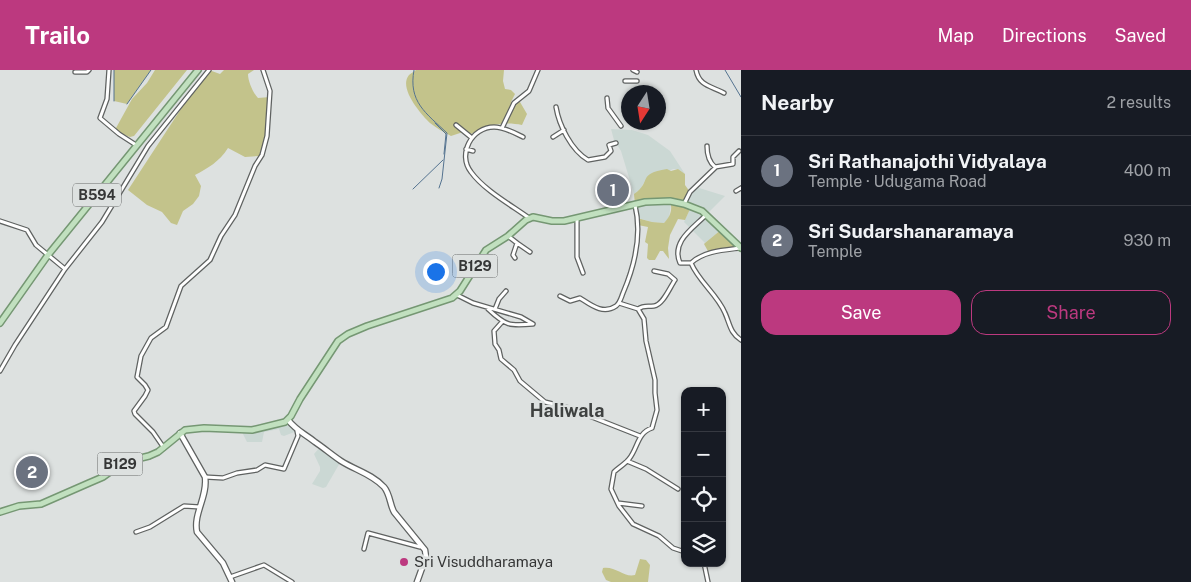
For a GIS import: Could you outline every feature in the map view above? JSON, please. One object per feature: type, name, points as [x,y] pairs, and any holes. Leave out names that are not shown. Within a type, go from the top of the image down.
[{"type":"main road","name":"B594","points":[[0,323],[48,255],[198,70]]},
{"type":"main road","points":[[529,218],[538,217],[559,222],[635,204],[660,201],[684,204],[706,215],[741,248]]},
{"type":"main road","name":"B129","points":[[0,512],[18,506],[41,504],[103,477],[124,462],[148,456],[164,448],[185,430],[252,430],[288,420],[332,349],[343,337],[355,330],[446,301],[457,295],[486,250],[508,236],[529,218]]},
{"type":"main road","points":[[288,420],[297,431],[312,439],[341,461],[363,471],[388,492],[390,506],[425,550],[426,556],[417,582]]},
{"type":"main road","points":[[180,434],[206,477],[197,532],[223,563],[230,580]]},
{"type":"street","points":[[74,72],[87,72],[89,70]]},
{"type":"street","points":[[108,70],[107,99],[100,118],[136,145]]},
{"type":"street","points":[[0,371],[15,345],[66,269],[102,222],[148,146],[209,70]]},
{"type":"street","points":[[164,448],[153,432],[135,414],[135,408],[148,390],[137,377],[141,356],[151,338],[166,327],[181,286],[210,260],[221,236],[235,214],[262,154],[267,136],[270,91],[263,70]]},
{"type":"street","points":[[502,128],[514,103],[529,91],[538,70]]},
{"type":"street","points":[[696,70],[698,78],[702,83],[724,93]]},
{"type":"street","points":[[625,82],[637,81]]},
{"type":"street","points":[[607,98],[608,108],[620,126]]},
{"type":"street","points":[[556,107],[557,117],[570,142],[581,156],[588,160],[605,157],[611,151],[609,146],[616,143]]},
{"type":"street","points":[[456,125],[472,138]]},
{"type":"street","points":[[523,137],[502,128],[482,129],[472,138],[466,149],[466,159],[471,173],[493,192],[529,218]]},
{"type":"street","points":[[553,137],[564,130]]},
{"type":"street","points":[[707,146],[707,153],[712,164],[717,166],[733,164],[733,157],[740,150]]},
{"type":"street","points":[[466,149],[473,151]]},
{"type":"street","points":[[740,150],[741,156]]},
{"type":"street","points":[[684,204],[690,192],[717,166]]},
{"type":"street","points":[[736,191],[741,188]]},
{"type":"street","points":[[560,296],[570,301],[580,298],[598,310],[614,308],[619,304],[628,282],[637,244],[638,213],[635,204]]},
{"type":"street","points":[[706,215],[681,240],[677,255],[680,264],[691,263],[709,253],[741,248]]},
{"type":"street","points":[[578,218],[578,256],[583,272]]},
{"type":"street","points":[[0,221],[27,230],[36,245],[66,269]]},
{"type":"street","points":[[508,236],[530,252]]},
{"type":"street","points":[[515,258],[513,255],[517,243]]},
{"type":"street","points":[[691,263],[725,313],[734,335],[741,340]]},
{"type":"street","points":[[638,309],[643,305],[655,306],[660,303],[674,280],[668,274],[654,271]]},
{"type":"street","points":[[495,309],[499,299],[506,291]]},
{"type":"street","points":[[457,295],[488,309],[502,322],[507,324],[533,324],[495,309],[488,309]]},
{"type":"street","points":[[619,304],[638,309],[644,319],[646,341],[655,380],[658,410],[652,428],[646,430],[640,436],[627,461],[613,474],[612,489],[617,503],[634,524],[659,536],[673,548],[681,551]]},
{"type":"street","points":[[502,322],[494,331],[495,344],[501,359],[514,370],[526,388],[546,402],[569,408],[640,436]]},
{"type":"street","points":[[206,477],[223,478],[237,473],[258,470],[265,465],[284,469],[298,436],[297,431]]},
{"type":"street","points":[[627,461],[646,469],[678,489]]},
{"type":"street","points":[[617,503],[642,506]]},
{"type":"street","points":[[136,532],[150,527],[184,506],[200,507]]},
{"type":"street","points":[[364,550],[368,534],[420,546]]},
{"type":"street","points":[[230,580],[264,565],[292,582]]},
{"type":"street","points":[[705,567],[708,582]]},
{"type":"shaded area","points":[[611,129],[632,130],[648,135],[670,151],[685,174],[678,169],[673,169],[643,184],[641,189],[634,194],[621,151],[614,140]]},
{"type":"shaded area","points":[[696,187],[725,196],[706,215],[722,229],[705,243],[684,222],[691,207],[684,204]]},
{"type":"shaded area","points":[[671,203],[669,218],[664,223],[638,218],[639,205]]},
{"type":"shaded area","points":[[288,420],[297,431],[284,436],[281,435],[279,429],[264,432],[262,442],[247,442],[241,430]]},
{"type":"shaded area","points":[[321,446],[341,461],[326,487],[323,488],[312,484],[320,471],[314,454]]},
{"type":"green space","points":[[114,70],[151,70],[127,104],[114,101]]},
{"type":"green space","points":[[155,70],[187,70],[134,136],[130,137],[117,132],[116,128],[132,99],[147,83]]},
{"type":"green space","points":[[209,70],[220,74],[224,70],[254,70],[248,74],[254,93],[258,98],[270,97],[265,144],[259,156],[245,157],[228,148],[217,161],[195,175],[201,186],[199,196],[193,204],[183,211],[177,225],[171,223],[162,212],[147,205],[128,190],[192,92]]},
{"type":"green space","points":[[416,70],[504,70],[503,81],[505,89],[511,90],[515,94],[511,102],[520,102],[527,114],[522,125],[509,123],[496,125],[483,128],[471,134],[466,131],[451,136],[430,123],[421,114],[408,94],[406,80]]},
{"type":"green space","points":[[667,169],[671,171],[678,169],[685,174],[685,185],[690,192],[684,204],[691,207],[685,220],[678,219],[670,235],[669,259],[663,251],[660,251],[655,260],[649,260],[647,258],[648,244],[645,242],[648,227],[638,225],[637,218],[664,223],[670,213],[671,204],[670,201],[635,205],[634,194],[640,189],[651,173]]},
{"type":"green space","points":[[722,229],[741,248],[709,253],[704,244]]},
{"type":"green space","points":[[640,559],[646,560],[650,565],[648,582],[611,582],[606,580],[602,572],[603,568],[608,568],[627,575],[635,575]]},
{"type":"waterway","points":[[114,70],[114,101]]},
{"type":"waterway","points":[[127,104],[151,70]]},
{"type":"waterway","points":[[414,70],[413,81],[416,99],[426,113],[447,133],[442,179],[439,188]]},
{"type":"waterway","points":[[725,70],[741,97]]},
{"type":"waterway","points":[[435,123],[446,134],[444,154]]},
{"type":"waterway","points":[[413,189],[443,160]]},
{"type":"place","name":"Sri Rathanajothi Vidyalaya","points":[[613,190]]},
{"type":"place","name":"Sri Sudarshanaramaya","points":[[32,472]]},
{"type":"place","name":"Sri Visuddharamaya","points":[[404,562]]},
{"type":"district","name":"Haliwala","points":[[567,411]]}]
